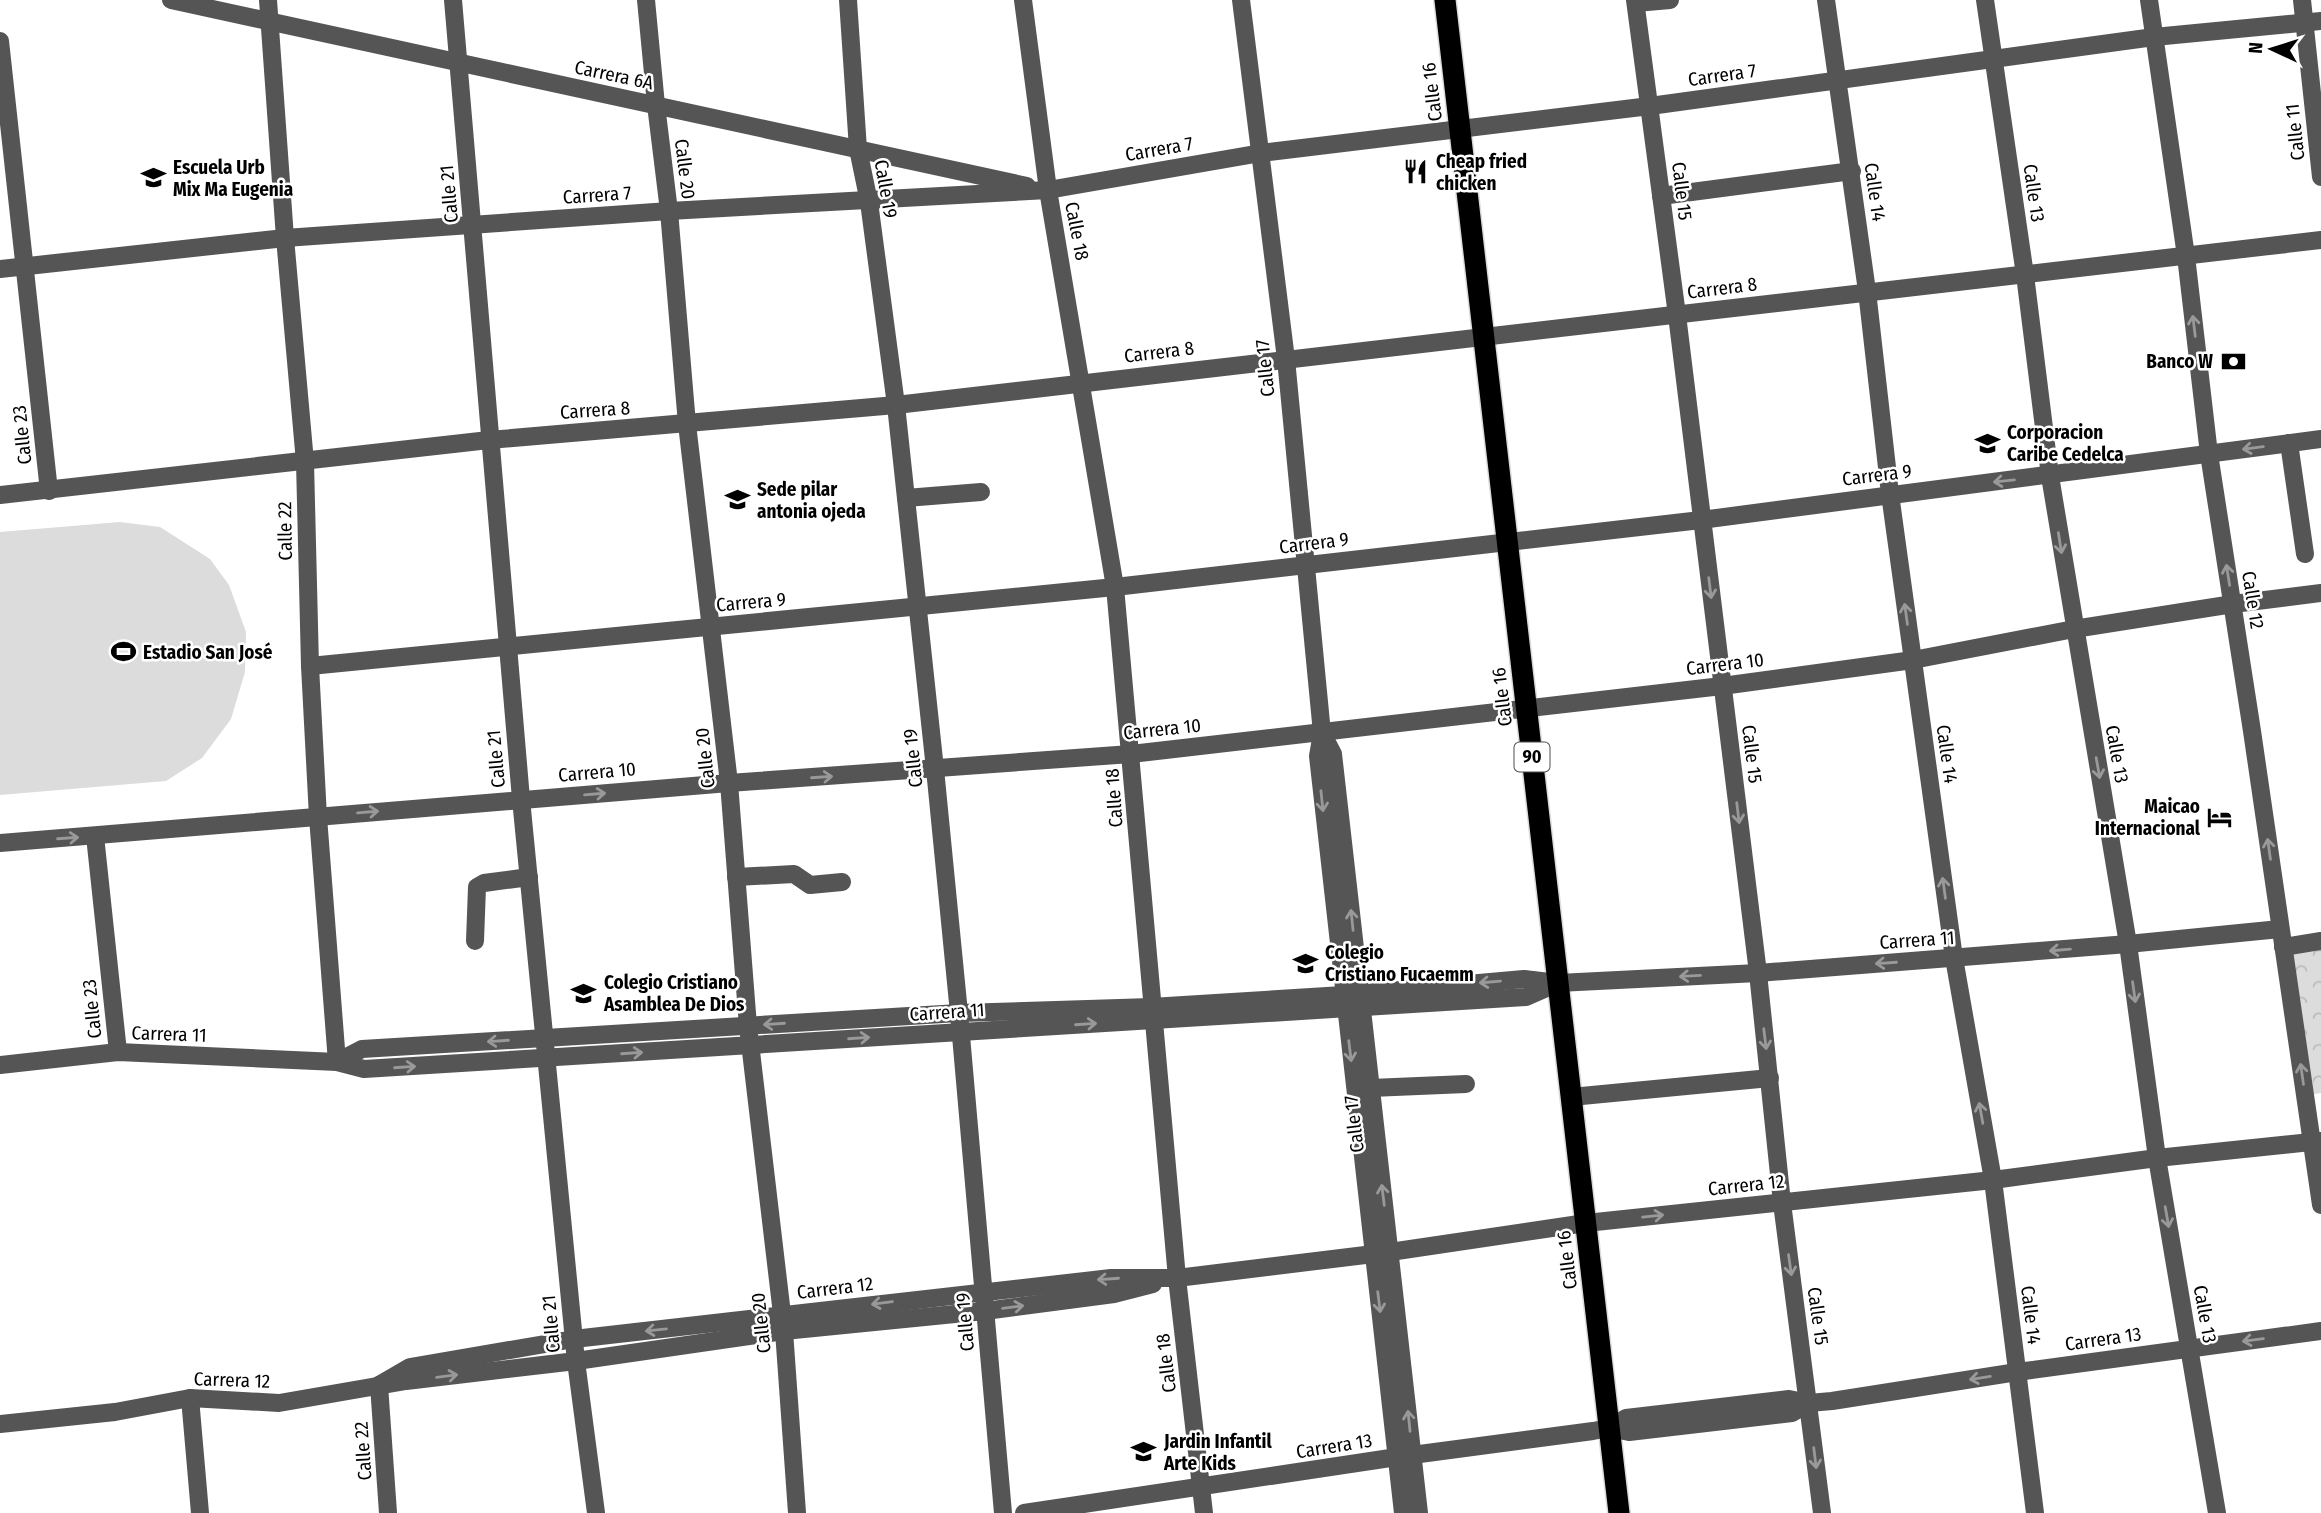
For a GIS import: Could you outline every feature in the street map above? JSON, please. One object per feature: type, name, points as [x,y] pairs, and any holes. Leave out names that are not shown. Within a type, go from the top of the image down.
[{"type":"highway","name":"Calle 16","points":[[1445,0],[1619,1513]]},
{"type":"street","name":"Carrera 6A","points":[[170,0],[1048,191]]},
{"type":"street","name":"Calle 22","points":[[268,0],[305,462],[310,666],[318,817],[337,1062]]},
{"type":"street","name":"Calle 21","points":[[453,0],[521,799],[576,1361],[596,1513]]},
{"type":"street","name":"Calle 20","points":[[646,0],[669,211],[687,424],[729,783],[748,1026],[783,1323],[797,1513]]},
{"type":"street","name":"Calle 19","points":[[848,0],[858,149],[869,202],[896,405],[935,769],[1003,1513]]},
{"type":"street","name":"Calle 18","points":[[1023,0],[1048,191],[1115,587],[1177,1278],[1204,1513]]},
{"type":"street","name":"Calle 17","points":[[1241,0],[1286,359],[1322,733],[1318,756],[1352,1000],[1405,1457],[1419,1513]]},
{"type":"street","points":[[1636,2],[1670,0]]},
{"type":"street","name":"Calle 14","points":[[1826,0],[1852,171],[1890,494],[1954,958],[1993,1180],[2035,1513]]},
{"type":"street","name":"Calle 13","points":[[1985,0],[2025,275],[2050,476],[2127,944],[2157,1158],[2217,1513]]},
{"type":"street","name":"Calle 12","points":[[2149,0],[2186,256],[2209,454],[2280,929],[2316,1141],[2321,1205]]},
{"type":"street","name":"Calle 11","points":[[2302,0],[2313,22],[2321,177]]},
{"type":"street","name":"Calle 15","points":[[1636,2],[1758,972],[1782,1203],[1822,1513]]},
{"type":"street","name":"Carrera 7","points":[[0,269],[285,238],[669,211],[1048,191],[1261,153],[1650,106],[2154,37],[2313,22]]},
{"type":"street","name":"Calle 23","points":[[0,41],[49,491]]},
{"type":"street","points":[[1661,196],[1852,171]]},
{"type":"street","name":"Carrera 8","points":[[0,495],[489,440],[896,405],[2321,240]]},
{"type":"street","name":"Carrera 9","points":[[310,666],[918,608],[1304,566],[1702,520],[2321,439]]},
{"type":"street","points":[[2288,443],[2305,554]]},
{"type":"street","points":[[906,498],[981,492]]},
{"type":"street","name":"Carrera 10","points":[[0,843],[521,799],[1131,754],[1722,686],[1913,660],[2074,629],[2321,593]]},
{"type":"street","name":"Calle 23","points":[[95,836],[118,1052]]},
{"type":"street","points":[[736,877],[794,874],[810,886],[842,882]]},
{"type":"street","points":[[475,941],[477,887],[484,883],[529,877]]},
{"type":"street","name":"Carrera 11","points":[[0,1065],[118,1052],[337,1062],[364,1069],[961,1032],[1152,1014],[1352,1000],[1524,979],[1558,983],[1758,972],[2127,944],[2280,929]]},
{"type":"street","points":[[2283,947],[2321,941]]},
{"type":"street","name":"Calle 17","points":[[1352,1000],[1371,1088],[1381,1253]]},
{"type":"street","name":"Carrera 11","points":[[337,1062],[362,1049],[959,1013],[1152,1014]]},
{"type":"street","points":[[1571,1097],[1770,1077]]},
{"type":"street","points":[[1371,1088],[1466,1084]]},
{"type":"street","name":"Carrera 12","points":[[0,1424],[115,1412],[190,1398],[279,1403],[379,1385],[576,1361],[783,1323],[983,1291],[1111,1278],[1177,1278],[1381,1253],[1586,1223],[1993,1180],[2157,1158],[2316,1141]]},
{"type":"street","name":"Carrera 12","points":[[379,1385],[410,1367],[574,1339],[985,1311],[1114,1294],[1177,1278]]},
{"type":"street","name":"Carrera 13","points":[[1024,1513],[1609,1428],[1629,1432],[1792,1413],[1809,1403],[2321,1331]]},
{"type":"street","name":"Calle 22","points":[[379,1385],[388,1513]]},
{"type":"street","points":[[190,1398],[200,1513]]},
{"type":"street","name":"Calle 17","points":[[1403,1513],[1405,1457]]},
{"type":"green space","name":"Estadio San José","points":[[120,522],[160,527],[210,559],[229,585],[246,632],[245,672],[231,719],[202,758],[166,781],[0,795],[0,532]]},
{"type":"green space","points":[[2321,947],[2321,1093],[2309,1095],[2289,951]]},
{"type":"place","name":"Cheap fried chicken","points":[[1416,172]]},
{"type":"place","name":"Escuela Urb Mix Ma Eugenia","points":[[153,178]]},
{"type":"place","name":"Banco W","points":[[2233,361]]},
{"type":"place","name":"Corporacion Caribe Cedelca","points":[[1987,443]]},
{"type":"place","name":"Sede pilar antonia ojeda","points":[[737,500]]},
{"type":"place","name":"Estadio San José","points":[[123,652]]},
{"type":"place","name":"Maicao Internacional","points":[[2220,817]]},
{"type":"place","name":"Colegio Cristiano Fucaemm","points":[[1305,963]]},
{"type":"place","name":"Colegio Cristiano Asamblea De Dios","points":[[584,993]]},
{"type":"place","name":"Jardin Infantil Arte Kids","points":[[1144,1452]]}]
